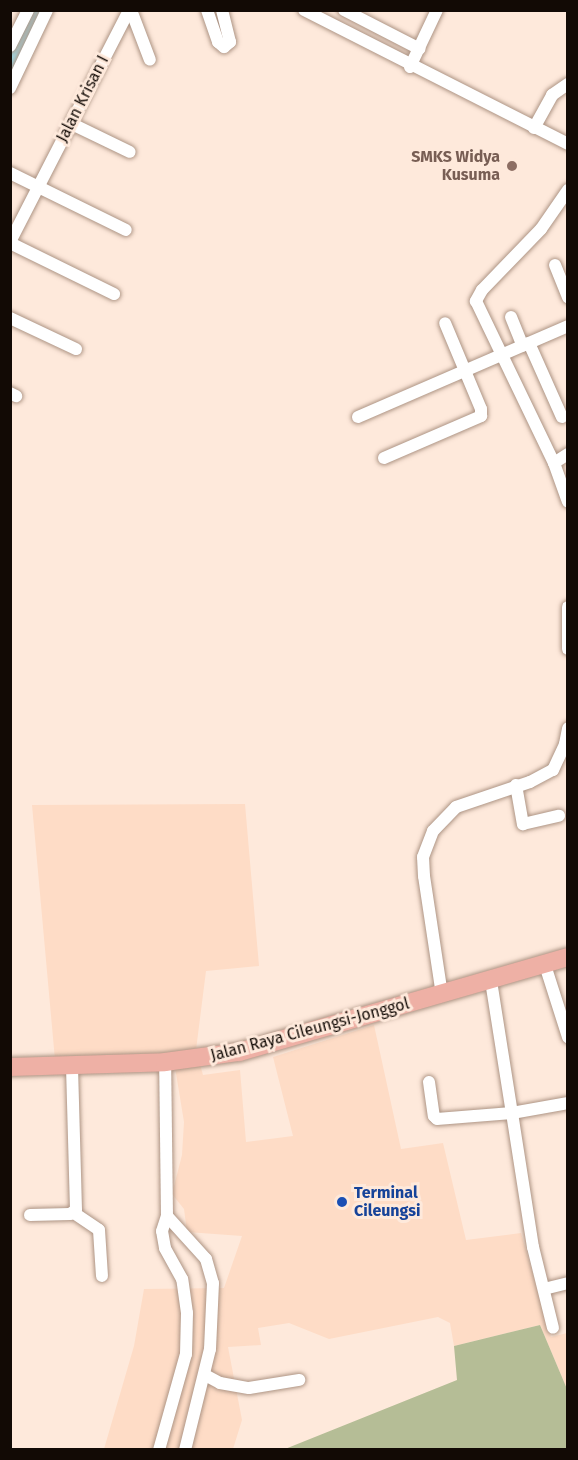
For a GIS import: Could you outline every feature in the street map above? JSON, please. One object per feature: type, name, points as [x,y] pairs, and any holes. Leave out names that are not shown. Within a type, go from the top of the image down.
[{"type":"main road","name":"Jalan Raya Cileungsi-Jonggol","points":[[10,1066],[165,1062],[239,1052],[491,981],[567,957]]},
{"type":"street","points":[[10,88],[47,10]]},
{"type":"street","points":[[130,10],[150,60]]},
{"type":"street","name":"Jalan Krisan I","points":[[10,242],[130,10]]},
{"type":"street","points":[[207,10],[218,42],[224,47],[230,42],[222,10]]},
{"type":"street","points":[[304,10],[410,67],[567,144]]},
{"type":"street","points":[[344,10],[420,49]]},
{"type":"street","points":[[410,67],[437,10]]},
{"type":"street","points":[[10,14],[25,16],[10,46]]},
{"type":"street","points":[[534,128],[552,95],[567,84]]},
{"type":"street","points":[[72,124],[130,152]]},
{"type":"street","points":[[10,173],[126,230]]},
{"type":"street","points":[[567,190],[541,229],[478,295],[477,308],[554,463],[567,502]]},
{"type":"street","points":[[10,242],[114,294]]},
{"type":"street","points":[[567,271],[553,267],[567,297]]},
{"type":"street","points":[[511,317],[562,417]]},
{"type":"street","points":[[10,318],[76,349]]},
{"type":"street","points":[[384,458],[481,416],[466,371],[445,323]]},
{"type":"street","points":[[358,417],[567,326]]},
{"type":"street","points":[[554,463],[567,454]]},
{"type":"street","points":[[567,607],[567,649]]},
{"type":"street","points":[[442,995],[424,876],[428,843],[447,812],[553,770],[565,744],[567,728]]},
{"type":"street","points":[[516,785],[523,824],[559,816]]},
{"type":"street","points":[[545,965],[567,1037]]},
{"type":"street","points":[[491,981],[533,1247],[554,1328]]},
{"type":"street","points":[[159,1449],[186,1354],[185,1291],[165,1248],[162,1232],[167,1216],[165,1062]]},
{"type":"street","points":[[72,1065],[74,1213]]},
{"type":"street","points":[[429,1082],[434,1116],[438,1119],[512,1113],[567,1103]]},
{"type":"street","points":[[30,1215],[74,1213],[99,1230],[102,1276]]},
{"type":"street","points":[[167,1216],[206,1259],[213,1283],[214,1314],[205,1375],[185,1449]]},
{"type":"street","points":[[544,1289],[567,1283]]},
{"type":"street","points":[[205,1375],[220,1383],[249,1388],[299,1380]]},
{"type":"shaded area","points":[[245,804],[259,966],[206,971],[196,1050],[203,1075],[240,1070],[246,1142],[293,1136],[273,1057],[374,1025],[401,1149],[443,1143],[466,1240],[521,1233],[551,1337],[567,1333],[567,1389],[540,1325],[454,1346],[450,1323],[438,1317],[329,1339],[289,1323],[258,1328],[261,1345],[228,1347],[242,1420],[233,1449],[104,1449],[134,1346],[144,1289],[224,1288],[242,1236],[187,1232],[184,1209],[172,1194],[182,1155],[184,1122],[173,1055],[55,1060],[32,805]]},
{"type":"green space","points":[[540,1325],[567,1389],[567,1449],[285,1449],[457,1380],[454,1346]]},
{"type":"waterway","points":[[10,68],[40,10]]},
{"type":"place","name":"SMKS Widya Kusuma","points":[[512,166]]},
{"type":"place","name":"Terminal Cileungsi","points":[[342,1202]]}]
